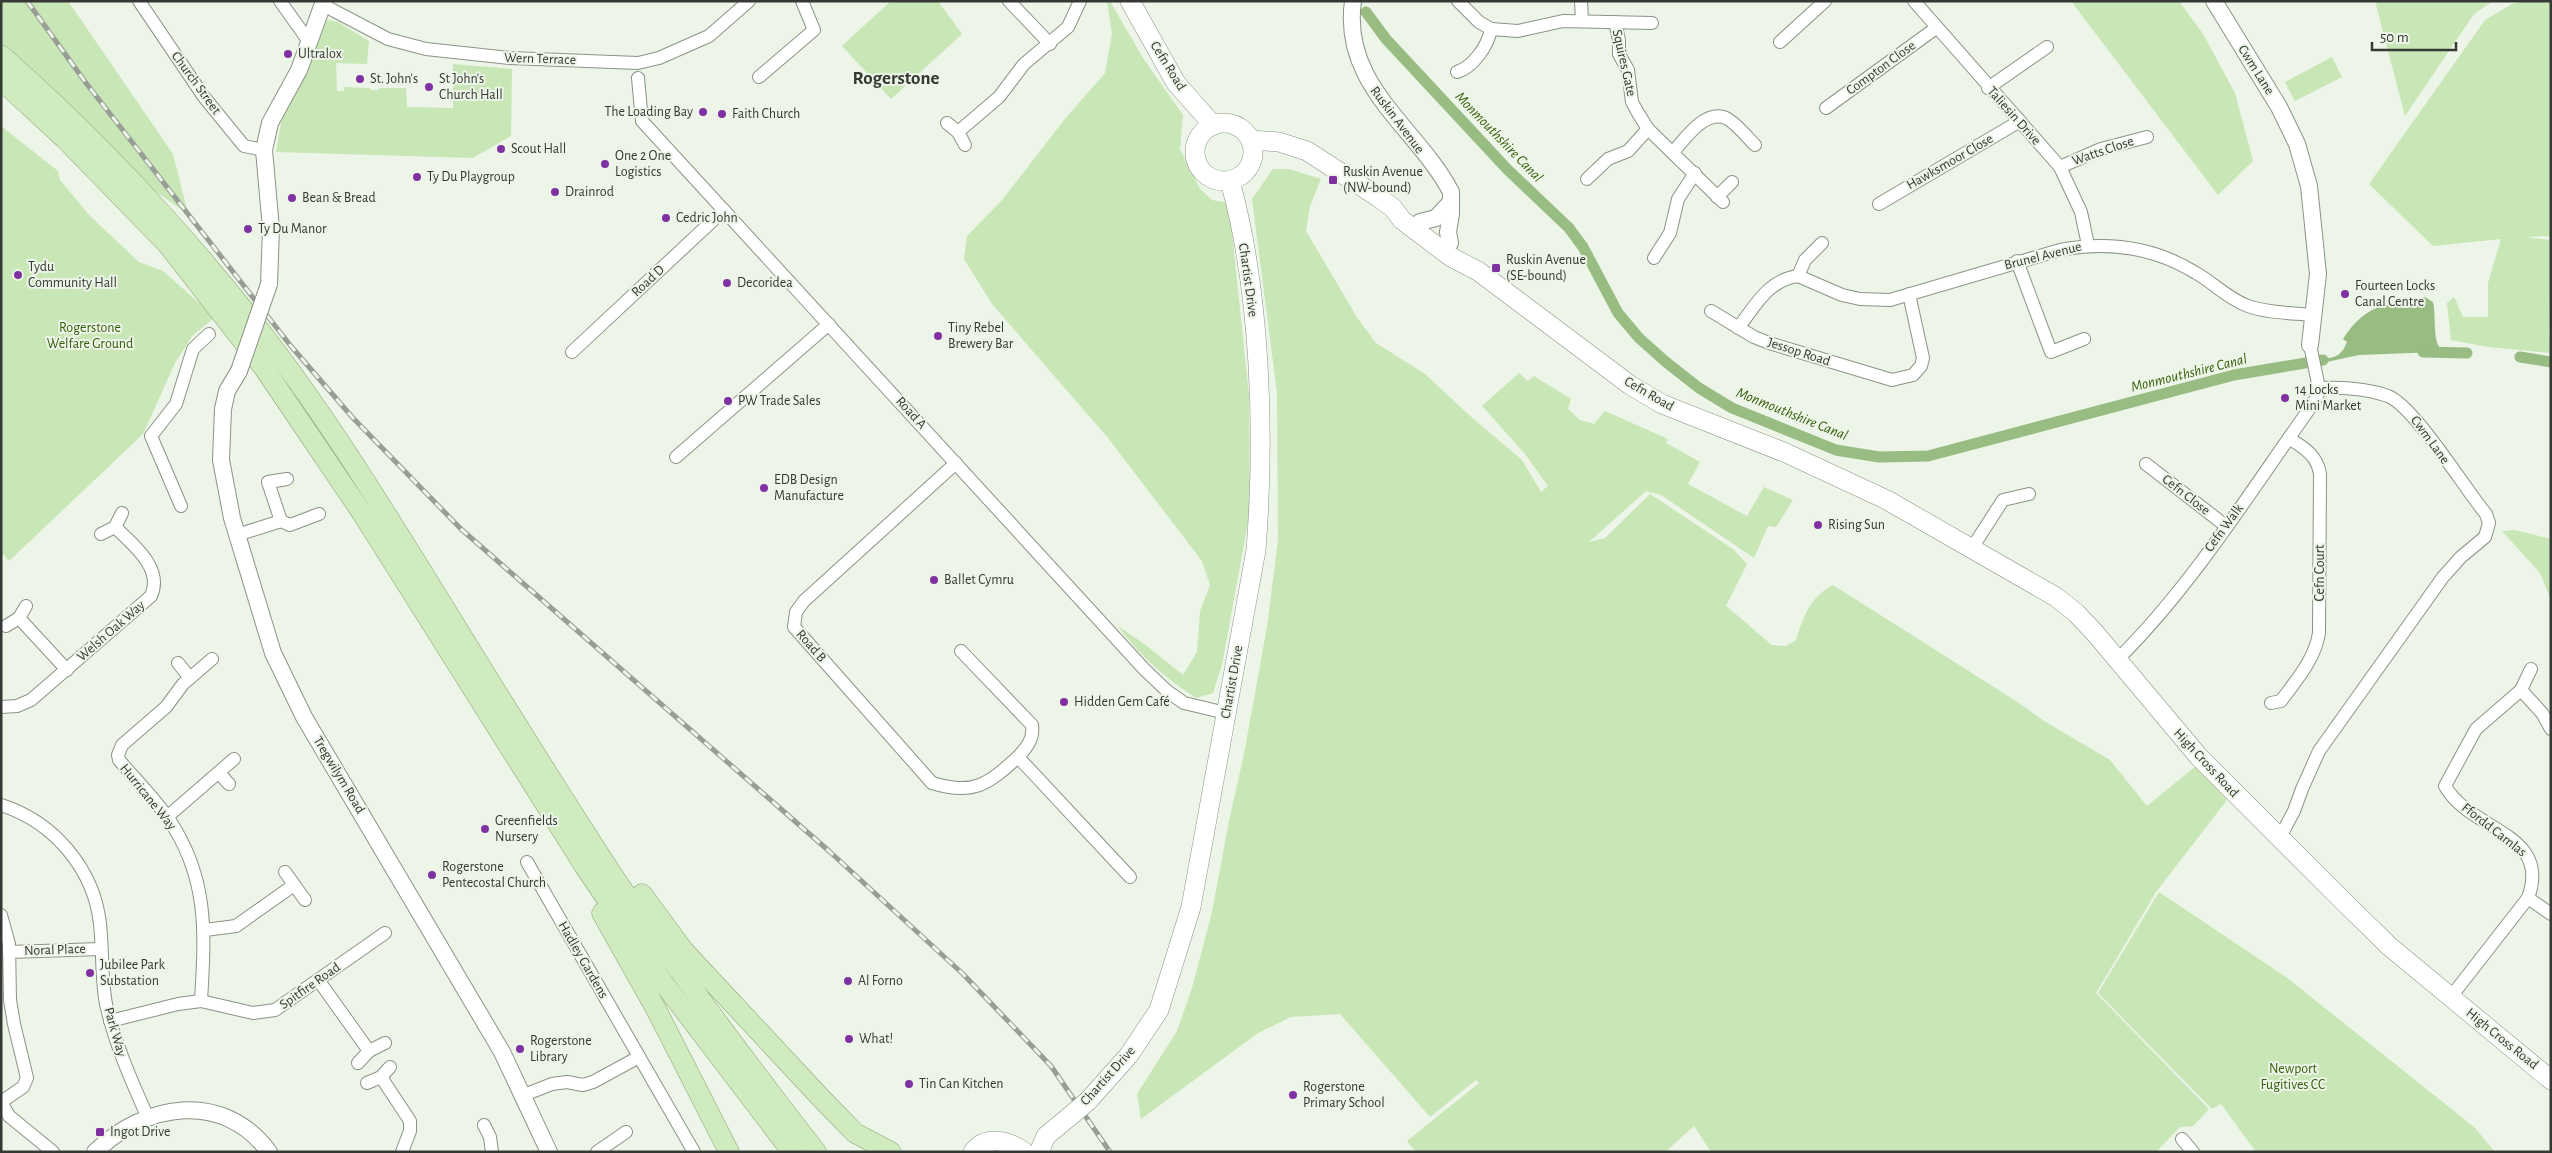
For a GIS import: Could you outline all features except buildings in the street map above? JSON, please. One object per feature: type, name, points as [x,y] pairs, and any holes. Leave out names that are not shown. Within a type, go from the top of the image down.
[{"type":"main road","name":"Cefn Road","points":[[1130,1],[1176,83],[1213,125]]},
{"type":"main road","points":[[1,55],[118,165],[179,233],[267,340],[363,478],[616,878],[683,977],[816,1152]]},
{"type":"main road","points":[[1,80],[65,138],[168,246],[229,322],[320,447],[585,867],[633,938],[720,1060],[792,1152]]},
{"type":"main road","points":[[1228,123],[1237,126],[1250,140],[1253,147],[1250,165],[1240,177],[1230,181],[1218,181],[1205,175],[1197,164],[1194,153],[1198,138],[1213,125],[1228,123]]},
{"type":"main road","name":"Cefn Road","points":[[1250,140],[1279,142],[1306,151],[1392,208],[1402,220],[1430,232],[1467,255],[1478,271]]},
{"type":"main road","name":"Chartist Drive","points":[[972,1152],[984,1143],[997,1140],[1018,1147],[1043,1144],[1068,1117],[1088,1101],[1129,1055],[1159,1010],[1191,907],[1256,550],[1260,490],[1258,385],[1252,305],[1238,208],[1230,181]]},
{"type":"main road","name":"Cefn Road","points":[[1430,232],[1452,257],[1478,271],[1630,385],[1662,404],[1786,452],[1842,478]]},
{"type":"main road","name":"High Cross Road","points":[[1842,478],[1887,500],[1972,548],[2063,603],[2083,620],[2118,659],[2158,711],[2199,757],[2389,946],[2551,1080]]},
{"type":"main road","points":[[436,631],[647,992],[729,1152]]},
{"type":"main road","points":[[524,734],[683,950],[856,1133],[891,1152]]},
{"type":"street","name":"Church Street","points":[[138,1],[204,97],[244,146],[264,150]]},
{"type":"street","points":[[280,1],[310,43]]},
{"type":"street","name":"Wern Terrace","points":[[323,3],[388,39],[426,49],[510,58],[638,63],[659,58],[709,36],[749,1]]},
{"type":"street","points":[[759,77],[814,30],[802,1]]},
{"type":"street","points":[[1009,1],[1050,44]]},
{"type":"street","points":[[958,132],[999,97],[1024,64],[1068,27],[1080,1]]},
{"type":"street","name":"Ruskin Avenue","points":[[1353,1],[1353,28],[1358,54],[1370,85],[1451,192],[1451,214],[1448,232],[1430,232]]},
{"type":"street","points":[[1457,72],[1465,70],[1489,42],[1491,29],[1480,22],[1458,1]]},
{"type":"street","points":[[1581,1],[1582,21]]},
{"type":"street","points":[[1780,42],[1826,1]]},
{"type":"street","name":"Cwm Lane","points":[[2214,1],[2279,107],[2297,144],[2309,186],[2318,274],[2310,345],[2319,388],[2341,387],[2372,392],[2389,397],[2408,410],[2486,514],[2489,523],[2485,537],[2461,557],[2443,578],[2333,730],[2312,765],[2294,811],[2280,839]]},
{"type":"street","name":"Tregwilym Road","points":[[323,3],[299,70],[270,123],[264,150],[271,229],[269,284],[238,371],[227,391],[223,409],[221,460],[237,535],[273,653],[286,684],[502,1052],[524,1095],[549,1152]]},
{"type":"street","name":"Taliesin Drive","points":[[1919,3],[1936,28],[2060,167],[2081,212],[2088,245]]},
{"type":"street","name":"Squires Gate","points":[[1491,29],[1518,31],[1563,21],[1652,23]]},
{"type":"street","name":"Squires Gate","points":[[1615,22],[1619,40],[1619,54],[1628,70],[1632,102],[1648,129],[1695,173],[1720,200],[1732,182]]},
{"type":"street","name":"Compton Close","points":[[1826,108],[1936,28]]},
{"type":"street","points":[[1988,88],[2047,47]]},
{"type":"street","name":"Road A","points":[[638,78],[642,121],[1144,669],[1167,691],[1184,703],[1226,713]]},
{"type":"street","points":[[1673,152],[1700,123],[1714,116],[1726,118],[1755,145]]},
{"type":"street","name":"Hawksmoor Close","points":[[1879,204],[2020,121]]},
{"type":"street","points":[[947,123],[958,132],[965,145]]},
{"type":"street","points":[[1587,179],[1608,159],[1628,151],[1648,129]]},
{"type":"street","name":"Watts Close","points":[[2060,167],[2101,149],[2147,137]]},
{"type":"street","points":[[1654,258],[1670,233],[1678,199],[1695,173]]},
{"type":"street","points":[[1430,232],[1436,218],[1450,203]]},
{"type":"street","name":"Road D","points":[[572,352],[724,210]]},
{"type":"street","points":[[1738,328],[1772,285],[1784,278],[1798,276],[1805,260],[1822,243]]},
{"type":"street","name":"Brunel Avenue","points":[[1798,276],[1842,295],[1860,299],[1890,300],[2017,261],[2088,245],[2118,246],[2162,256],[2197,273],[2222,292],[2248,306],[2312,315]]},
{"type":"street","points":[[2017,261],[2051,352],[2084,339]]},
{"type":"street","name":"Jessop Road","points":[[1711,311],[1738,328],[1769,343],[1892,380],[1913,375],[1921,366],[1923,358],[1908,294]]},
{"type":"street","points":[[676,457],[829,324]]},
{"type":"street","points":[[181,506],[151,436],[176,404],[193,349],[209,334]]},
{"type":"street","name":"Cefn Walk","points":[[2118,659],[2149,629],[2226,526],[2317,397],[2319,388]]},
{"type":"street","name":"Cefn Court","points":[[2271,703],[2282,701],[2305,668],[2316,649],[2319,633],[2320,474],[2318,462],[2313,456],[2289,438]]},
{"type":"street","name":"Road B","points":[[956,463],[804,601],[793,620],[794,627],[932,783],[948,788],[969,789],[985,785],[1018,757]]},
{"type":"street","name":"Cefn Close","points":[[2146,464],[2226,526]]},
{"type":"street","points":[[281,521],[268,482],[287,479]]},
{"type":"street","points":[[1972,548],[2003,500],[2029,494]]},
{"type":"street","points":[[100,534],[115,527],[122,514]]},
{"type":"street","points":[[237,535],[281,521],[290,525],[320,514]]},
{"type":"street","name":"Welsh Oak Way","points":[[1,706],[25,704],[147,600],[153,591],[154,582],[148,560],[115,527]]},
{"type":"street","points":[[6,626],[20,618],[26,606]]},
{"type":"street","points":[[20,618],[67,670]]},
{"type":"street","points":[[961,651],[1032,725],[1033,734],[1028,746],[1018,757],[1130,877]]},
{"type":"street","name":"Hurricane Way","points":[[201,1001],[205,930],[203,903],[196,876],[183,844],[167,817],[119,760],[118,755],[122,745],[166,707],[178,689],[212,659]]},
{"type":"street","points":[[178,663],[190,678]]},
{"type":"street","name":"Ffordd Camlas","points":[[2450,998],[2528,898],[2534,882],[2534,869],[2529,855],[2460,803],[2445,786],[2476,730],[2521,690],[2532,669]]},
{"type":"street","points":[[2521,690],[2542,713],[2551,729]]},
{"type":"street","points":[[167,817],[234,760]]},
{"type":"street","points":[[219,773],[229,784]]},
{"type":"street","name":"Park Way","points":[[1,805],[40,824],[60,841],[74,858],[86,878],[95,900],[100,924],[103,986],[110,1021],[124,1063],[148,1118]]},
{"type":"street","name":"Hadley Gardens","points":[[527,862],[694,1152]]},
{"type":"street","points":[[286,872],[304,900]]},
{"type":"street","points":[[205,930],[236,926],[294,884]]},
{"type":"street","points":[[2528,898],[2551,914]]},
{"type":"street","points":[[1,915],[6,926],[9,952],[6,999],[26,1078],[22,1087],[1,1102],[9,1116],[53,1152]]},
{"type":"street","name":"Spitfire Road","points":[[110,1021],[178,1004],[201,1001],[253,1013],[264,1013],[284,1005],[384,933]]},
{"type":"street","name":"Noral Place","points":[[9,952],[101,949]]},
{"type":"street","points":[[319,981],[368,1051]]},
{"type":"street","points":[[358,1063],[368,1051],[385,1043]]},
{"type":"street","points":[[524,1095],[552,1084],[567,1082],[583,1085],[593,1082],[639,1057]]},
{"type":"street","points":[[367,1083],[382,1077],[390,1067]]},
{"type":"street","points":[[382,1077],[410,1121],[410,1131],[402,1152]]},
{"type":"street","points":[[95,1152],[123,1130],[148,1118],[173,1111],[188,1110],[218,1114],[244,1127],[255,1135],[269,1152]]},
{"type":"street","points":[[484,1125],[490,1137],[492,1152]]},
{"type":"street","points":[[597,1152],[626,1132]]},
{"type":"street","points":[[2182,1139],[2193,1152]]},
{"type":"green space","points":[[1,1],[68,1],[173,154],[188,214],[117,165],[1,55]]},
{"type":"green space","points":[[891,1],[938,1],[962,34],[891,99],[842,46]]},
{"type":"green space","points":[[1107,1],[1110,1],[1143,58],[1183,115],[1180,149],[1200,189],[1212,200],[1229,203],[1249,396],[1250,511],[1222,665],[1213,693],[1196,698],[1154,666],[1118,626],[1183,675],[1197,652],[1200,611],[1210,585],[1202,561],[1108,438],[992,304],[964,259],[967,236],[1003,199],[1064,120],[1105,73],[1112,34]]},
{"type":"green space","points":[[2071,1],[2179,1],[2203,34],[2235,93],[2253,161],[2218,195]]},
{"type":"green space","points":[[2375,1],[2493,1],[2474,14],[2405,116]]},
{"type":"green space","points":[[2524,1],[2551,1],[2551,236],[2525,237],[2551,240],[2549,334],[2551,353],[2488,347],[2451,340],[2447,303],[2454,297],[2463,317],[2488,317],[2488,283],[2501,239],[2433,246],[2369,184],[2485,20],[2512,4]]},
{"type":"green space","points":[[327,20],[338,22],[369,41],[367,64],[336,63],[337,91],[344,91],[344,87],[370,88],[370,90],[406,88],[407,107],[453,108],[453,64],[512,69],[511,136],[473,158],[276,152],[281,123]]},
{"type":"green space","points":[[2332,57],[2342,77],[2295,101],[2285,82]]},
{"type":"green space","name":"Rogerstone Welfare Ground","points":[[1,126],[58,171],[60,180],[90,216],[139,262],[163,271],[215,317],[192,336],[175,363],[143,434],[9,561],[1,552]]},
{"type":"green space","points":[[1273,169],[1289,169],[1321,179],[1310,206],[1306,231],[1358,319],[1376,343],[1425,374],[1522,460],[1541,492],[1548,486],[1525,454],[1482,406],[1519,373],[1528,381],[1534,376],[1571,399],[1568,409],[1580,420],[1594,424],[1605,411],[1668,439],[1666,443],[1700,462],[1688,484],[1747,516],[1764,487],[1793,500],[1776,527],[1768,526],[1754,558],[1661,495],[1646,491],[1589,542],[1605,538],[1650,494],[1733,549],[1747,564],[1726,606],[1772,645],[1786,646],[1796,640],[1813,601],[1833,585],[2019,703],[2044,721],[2110,760],[2147,806],[2196,766],[2227,800],[2156,892],[2096,993],[2209,1109],[2193,1126],[2180,1127],[2156,1152],[1711,1152],[1694,1126],[1665,1152],[1416,1152],[1407,1141],[1479,1083],[1476,1080],[1430,1117],[1340,1014],[1291,1017],[1258,1033],[1141,1119],[1137,1094],[1177,1031],[1192,988],[1212,912],[1267,627],[1278,540],[1277,393],[1252,199]]},
{"type":"green space","points":[[2515,530],[2551,539],[2551,600],[2540,573],[2502,531]]},
{"type":"green space","name":"Newport Fugitives CC","points":[[2159,892],[2286,977],[2474,1127],[2495,1152],[2256,1152],[2221,1104],[2212,1109],[2098,993]]},
{"type":"shaded area","points":[[2425,297],[2433,302],[2436,338],[2439,346],[2438,352],[2359,355],[2322,363],[2321,358],[2334,357],[2343,350],[2347,342],[2343,339],[2360,318],[2369,312],[2388,304]]},
{"type":"waterway","name":"Monmouthshire Canal","points":[[1366,12],[1386,39],[1507,169],[1569,228],[1583,247],[1618,313],[1639,338],[1699,388],[1732,408],[1836,450],[1879,457],[1928,456],[2234,375],[2323,360]]},
{"type":"waterway","name":"Monmouthshire Canal","points":[[2423,352],[2467,353]]},
{"type":"waterway","name":"Monmouthshire Canal","points":[[2520,357],[2551,362]]},
{"type":"railway","points":[[27,1],[86,83],[290,345],[353,418],[461,529],[829,851],[963,974],[1051,1066],[1110,1152]]},
{"type":"place","name":"Ultralox","points":[[288,54]]},
{"type":"place","name":"St. John's","points":[[360,79]]},
{"type":"place","name":"St John's Church Hall","points":[[429,87]]},
{"type":"place","name":"The Loading Bay","points":[[703,112]]},
{"type":"place","name":"Faith Church","points":[[722,114]]},
{"type":"place","name":"Scout Hall","points":[[501,149]]},
{"type":"place","name":"One 2 One Logistics","points":[[605,164]]},
{"type":"place","name":"Ty Du Playgroup","points":[[417,177]]},
{"type":"place","name":"Ruskin Avenue (NW-bound)","points":[[1333,180]]},
{"type":"place","name":"Drainrod","points":[[555,192]]},
{"type":"place","name":"Bean & Bread","points":[[292,198]]},
{"type":"place","name":"Cedric John","points":[[666,218]]},
{"type":"place","name":"Ty Du Manor","points":[[248,229]]},
{"type":"place","name":"Ruskin Avenue (SE-bound)","points":[[1496,268]]},
{"type":"place","name":"Tydu Community Hall","points":[[18,275]]},
{"type":"place","name":"Decoridea","points":[[727,283]]},
{"type":"place","name":"Fourteen Locks Canal Centre","points":[[2345,294]]},
{"type":"place","name":"Tiny Rebel Brewery Bar","points":[[938,336]]},
{"type":"place","name":"14 Locks Mini Market","points":[[2285,398]]},
{"type":"place","name":"PW Trade Sales","points":[[728,401]]},
{"type":"place","name":"EDB Design Manufacture","points":[[764,488]]},
{"type":"place","name":"Rising Sun","points":[[1818,525]]},
{"type":"place","name":"Ballet Cymru","points":[[934,580]]},
{"type":"place","name":"Hidden Gem Café","points":[[1064,702]]},
{"type":"place","name":"Greenfields Nursery","points":[[485,829]]},
{"type":"place","name":"Rogerstone Pentecostal Church","points":[[432,875]]},
{"type":"place","name":"Jubilee Park Substation","points":[[90,973]]},
{"type":"place","name":"Al Forno","points":[[848,981]]},
{"type":"place","name":"What!","points":[[849,1039]]},
{"type":"place","name":"Rogerstone Library","points":[[520,1049]]},
{"type":"place","name":"Tin Can Kitchen","points":[[909,1084]]},
{"type":"place","name":"Rogerstone Primary School","points":[[1293,1095]]},
{"type":"place","name":"Ingot Drive","points":[[100,1132]]},
{"type":"district","name":"Rogerstone","points":[[896,78]]}]
